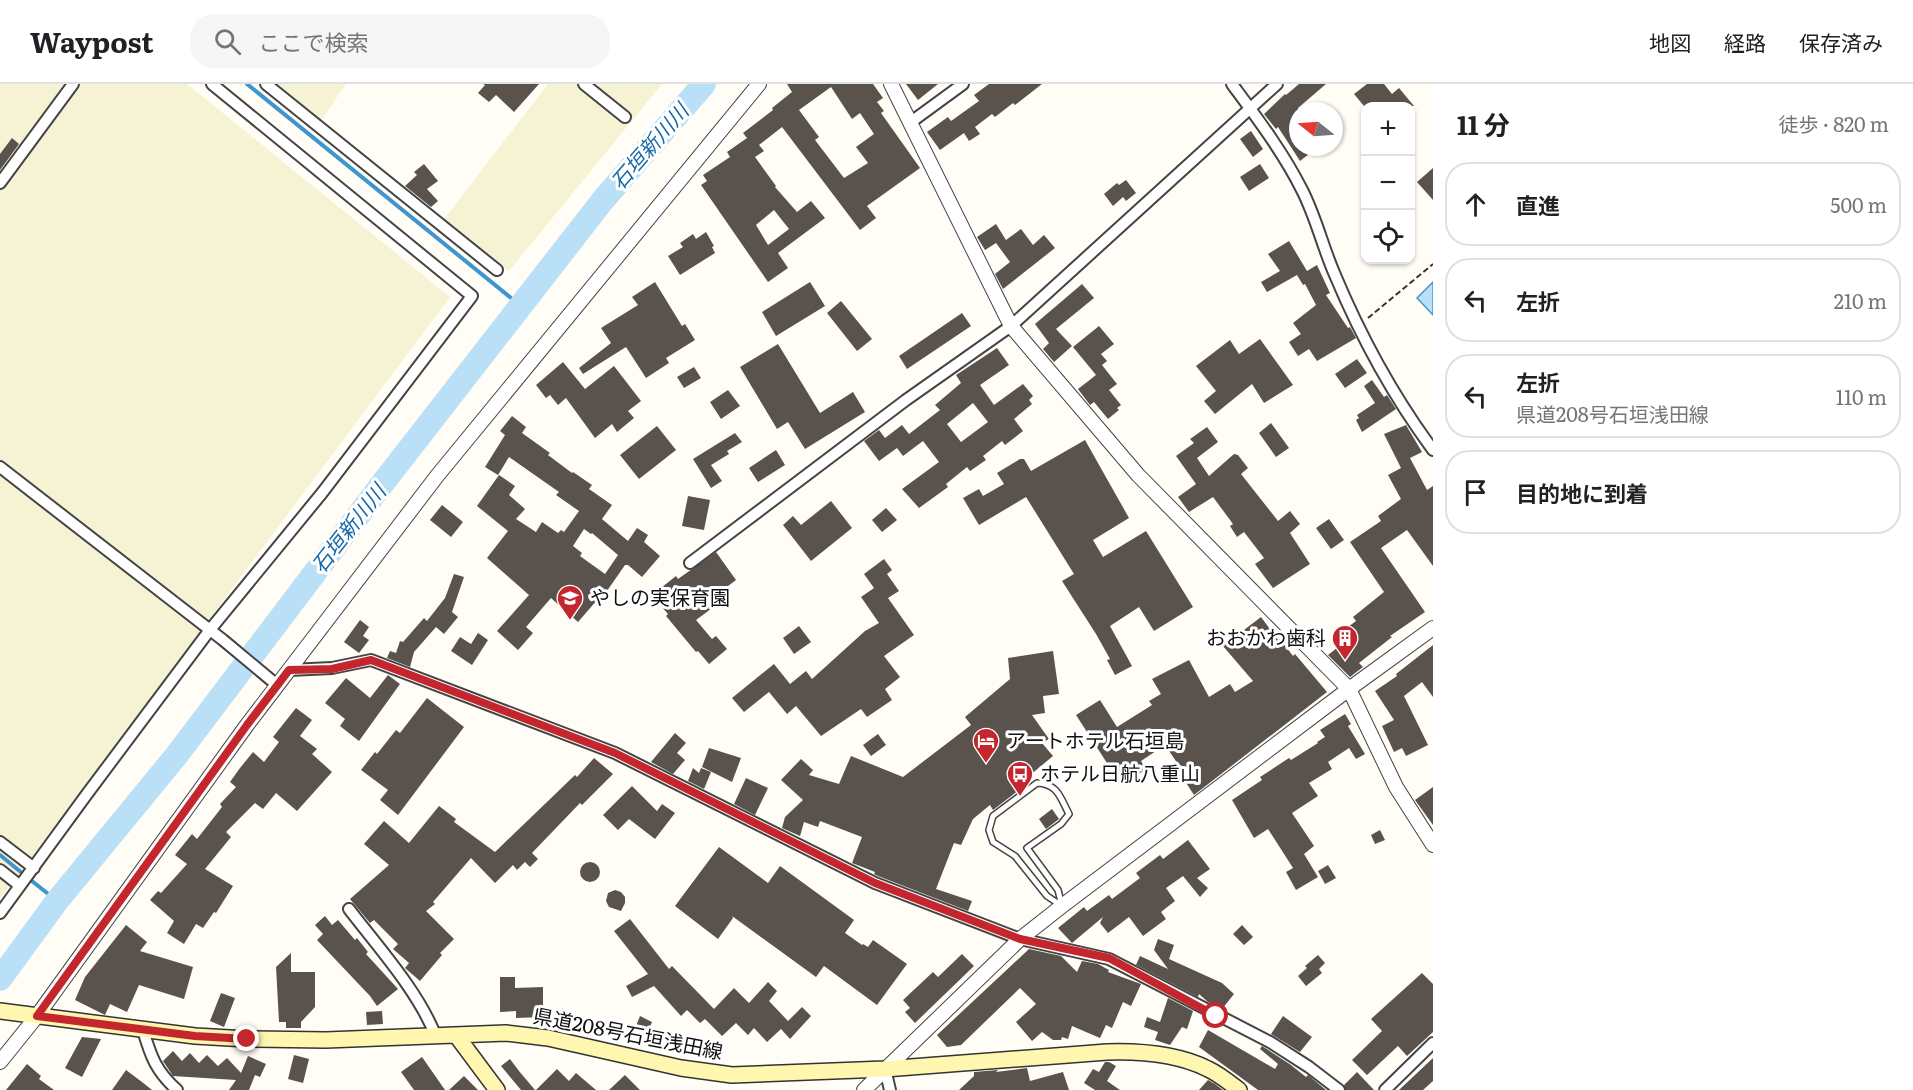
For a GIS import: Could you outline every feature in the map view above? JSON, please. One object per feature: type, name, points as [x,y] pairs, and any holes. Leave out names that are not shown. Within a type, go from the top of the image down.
[{"type":"main road","name":"県道208号石垣浅田線","points":[[0,1011],[195,1036],[258,1040],[436,1037],[506,1033],[548,1038],[681,1068],[732,1075],[885,1069],[1137,1051],[1188,1061],[1209,1069],[1239,1090]]},
{"type":"main road","points":[[456,1035],[497,1090]]},
{"type":"street","points":[[0,183],[73,84]]},
{"type":"street","points":[[0,913],[209,631],[322,493],[472,296],[212,84]]},
{"type":"street","points":[[266,84],[497,270]]},
{"type":"street","points":[[584,84],[625,117]]},
{"type":"street","points":[[0,1062],[37,1016],[277,685],[437,476],[759,84]]},
{"type":"street","points":[[891,84],[1011,326],[1138,475],[1348,690],[1396,787],[1433,845]]},
{"type":"street","points":[[911,122],[963,84]]},
{"type":"street","points":[[1232,84],[1279,149],[1303,192],[1334,274],[1369,348],[1433,450]]},
{"type":"street","points":[[690,563],[906,400],[1011,326],[1276,84]]},
{"type":"street","points":[[0,467],[223,640],[277,685]]},
{"type":"street","points":[[864,1090],[1020,939],[1433,628]]},
{"type":"street","points":[[289,670],[332,669],[371,660],[615,753],[875,883],[1020,939],[1109,958],[1270,1042],[1339,1090]]},
{"type":"street","points":[[0,842],[34,868]]},
{"type":"street","points":[[0,870],[19,885]]},
{"type":"street","points":[[349,909],[413,993],[430,1020],[436,1037]]},
{"type":"street","points":[[143,1030],[153,1059],[162,1076],[177,1090]]},
{"type":"street","points":[[1385,1090],[1433,1043]]},
{"type":"street","points":[[885,1069],[890,1090]]},
{"type":"lane","points":[[1015,856],[1061,824],[1069,814],[1056,790],[1048,783],[1037,783],[993,816],[989,830],[993,842],[1015,856],[1047,896],[1062,906]]},
{"type":"lane","points":[[1027,848],[1058,890],[1062,906]]},
{"type":"path","points":[[1358,326],[1433,264]]},
{"type":"shaded area","points":[[0,84],[187,84],[450,297],[0,899]]},
{"type":"shaded area","points":[[267,84],[346,84],[318,125]]},
{"type":"shaded area","points":[[548,84],[662,84],[509,271],[441,223]]},
{"type":"water","points":[[1433,282],[1433,315],[1417,298]]},
{"type":"building","points":[[483,84],[539,84],[514,112],[496,95],[489,102],[478,93],[485,85]]},
{"type":"building","points":[[787,84],[873,84],[883,98],[877,102],[884,111],[881,113],[920,168],[867,206],[876,218],[860,230],[782,127],[759,145],[764,151],[755,157],[775,187],[797,212],[811,201],[825,218],[778,253],[788,268],[768,282],[701,185],[707,181],[703,175],[730,157],[727,152],[747,138],[743,133],[792,92]],"holes":[[[831,87],[852,119],[860,113],[874,134],[856,147],[868,163],[844,178],[815,140],[819,137],[799,110]],[[774,210],[789,229],[768,245],[756,225]]]},
{"type":"building","points":[[906,84],[938,84],[918,100]]},
{"type":"building","points":[[989,84],[1042,84],[1015,105],[1013,103],[995,117],[992,114],[975,127],[980,134],[969,141],[964,133],[940,150],[927,132],[948,117],[951,121],[979,101],[974,95]]},
{"type":"building","points":[[1299,84],[1326,84],[1305,102],[1289,102],[1289,144],[1278,127],[1276,129],[1264,114]]},
{"type":"building","points":[[1367,84],[1384,84],[1392,94],[1399,88],[1411,102],[1361,102],[1354,94]]},
{"type":"building","points":[[1251,131],[1263,149],[1253,157],[1240,139]]},
{"type":"building","points":[[12,138],[19,144],[0,170],[0,154]]},
{"type":"building","points":[[1297,156],[1306,156],[1300,161]]},
{"type":"building","points":[[424,164],[438,181],[427,189],[438,201],[431,207],[405,186],[417,175],[414,172]]},
{"type":"building","points":[[1260,164],[1269,178],[1249,191],[1240,177]]},
{"type":"building","points":[[1433,168],[1433,200],[1417,182]]},
{"type":"building","points":[[1126,180],[1136,193],[1126,201],[1123,197],[1113,206],[1104,194],[1117,183],[1119,185]]},
{"type":"building","points":[[996,224],[1006,240],[1021,229],[1033,245],[1044,235],[1055,248],[1003,289],[995,274],[1010,262],[996,243],[985,250],[977,237]]},
{"type":"building","points":[[706,232],[714,246],[712,247],[715,253],[680,275],[668,256],[683,247],[680,243],[693,234],[696,239]]},
{"type":"building","points":[[1289,241],[1307,271],[1317,265],[1330,293],[1326,295],[1356,338],[1317,361],[1309,349],[1298,356],[1289,342],[1301,334],[1293,323],[1316,305],[1305,284],[1303,285],[1297,275],[1267,292],[1261,282],[1280,271],[1268,254]]},
{"type":"building","points":[[655,282],[682,326],[685,324],[695,340],[666,358],[669,363],[646,378],[626,347],[583,374],[579,368],[611,343],[601,328],[638,305],[632,297]]},
{"type":"building","points":[[810,282],[825,306],[776,336],[762,312]]},
{"type":"building","points":[[1082,284],[1094,298],[1056,329],[1072,346],[1054,362],[1043,349],[1049,343],[1035,324]]},
{"type":"building","points":[[841,301],[872,339],[857,351],[827,313]]},
{"type":"building","points":[[962,313],[971,326],[907,369],[899,356]]},
{"type":"building","points":[[1099,326],[1114,344],[1101,354],[1107,361],[1102,365],[1117,384],[1109,390],[1121,405],[1117,408],[1119,410],[1108,419],[1094,402],[1090,405],[1078,389],[1096,375],[1073,347]]},
{"type":"building","points":[[1260,339],[1293,385],[1264,403],[1252,384],[1215,414],[1204,401],[1216,391],[1196,366],[1230,340],[1239,354]]},
{"type":"building","points":[[778,344],[820,413],[853,392],[865,412],[805,449],[788,422],[777,429],[740,367]]},
{"type":"building","points":[[997,348],[1009,365],[980,385],[994,405],[1023,384],[1033,396],[1029,400],[1032,404],[1014,419],[1023,431],[1005,445],[1002,441],[983,456],[986,460],[970,471],[967,467],[946,484],[948,487],[919,508],[902,489],[939,462],[923,441],[903,456],[897,448],[879,461],[864,441],[879,430],[885,438],[902,425],[909,434],[940,410],[935,405],[961,383],[956,375]],"holes":[[[973,403],[988,422],[961,442],[947,424]]]},
{"type":"building","points":[[1357,359],[1367,373],[1345,388],[1335,374]]},
{"type":"building","points":[[563,362],[585,389],[614,366],[641,401],[628,411],[634,418],[617,432],[612,424],[595,438],[566,398],[558,405],[550,395],[546,398],[536,385]]},
{"type":"building","points":[[694,367],[701,378],[684,388],[677,377]]},
{"type":"building","points":[[1372,380],[1384,397],[1387,395],[1396,409],[1362,432],[1356,420],[1359,418],[1357,415],[1375,403],[1364,386]]},
{"type":"building","points":[[728,390],[740,406],[721,419],[710,402]]},
{"type":"building","points":[[512,416],[526,427],[522,433],[550,453],[548,455],[572,473],[592,485],[589,489],[612,505],[602,519],[628,541],[637,528],[648,535],[644,542],[660,556],[642,577],[625,565],[600,601],[598,599],[578,622],[551,598],[526,627],[533,633],[518,650],[497,631],[529,595],[487,558],[508,531],[477,506],[499,475],[515,486],[509,495],[525,509],[516,519],[536,532],[542,522],[558,533],[561,530],[564,532],[579,511],[556,495],[559,492],[509,457],[498,475],[485,467],[505,435],[500,431]],"holes":[[[584,529],[618,555],[605,574],[580,556],[582,553],[573,546]]]},
{"type":"building","points":[[1271,423],[1289,448],[1276,457],[1259,433]]},
{"type":"building","points":[[1406,425],[1422,452],[1410,458],[1427,490],[1433,486],[1433,566],[1407,530],[1381,548],[1425,612],[1390,636],[1392,637],[1359,663],[1363,667],[1350,677],[1328,655],[1346,641],[1340,633],[1356,621],[1353,617],[1384,592],[1350,542],[1381,521],[1378,516],[1401,499],[1388,475],[1401,468],[1384,434]]},
{"type":"building","points":[[657,426],[676,450],[639,479],[620,455]]},
{"type":"building","points":[[1207,427],[1218,442],[1197,458],[1209,476],[1234,454],[1238,455],[1248,468],[1241,474],[1278,521],[1290,511],[1300,524],[1290,533],[1310,564],[1273,588],[1255,564],[1264,558],[1244,532],[1237,537],[1230,526],[1233,524],[1213,497],[1189,512],[1178,497],[1196,484],[1176,456],[1194,443],[1190,439]]},
{"type":"building","points":[[735,433],[742,442],[727,451],[729,454],[711,465],[722,481],[711,488],[693,459]]},
{"type":"building","points":[[1085,440],[1129,518],[1093,540],[1103,557],[1146,531],[1193,607],[1154,631],[1139,607],[1110,626],[1132,666],[1115,675],[1107,660],[1110,659],[1096,634],[1062,581],[1074,574],[1026,497],[979,525],[963,498],[979,489],[983,496],[1004,484],[997,473],[1020,459],[1024,459],[1031,471]]},
{"type":"building","points":[[776,450],[785,465],[758,482],[749,468]]},
{"type":"building","points":[[688,496],[710,500],[704,530],[682,526]]},
{"type":"building","points":[[831,501],[852,528],[811,561],[783,525],[793,516],[801,525]]},
{"type":"building","points":[[442,505],[463,522],[451,537],[430,520]]},
{"type":"building","points":[[886,508],[897,520],[882,532],[872,520]]},
{"type":"building","points":[[1329,519],[1344,540],[1331,549],[1316,528]]},
{"type":"building","points":[[716,552],[736,580],[724,589],[727,591],[712,602],[715,606],[696,620],[712,639],[716,636],[727,649],[709,664],[666,616],[668,614],[652,595],[676,576],[678,579]]},
{"type":"building","points":[[884,559],[892,570],[887,574],[899,591],[888,598],[914,635],[884,656],[900,677],[885,689],[892,700],[867,717],[861,709],[821,736],[796,706],[787,714],[769,692],[744,712],[732,698],[774,664],[790,684],[806,671],[812,679],[865,631],[879,623],[861,597],[874,588],[864,574]]},
{"type":"building","points":[[454,574],[464,577],[452,612],[458,617],[444,634],[436,627],[414,652],[410,667],[387,658],[390,651],[396,653],[400,641],[403,642],[424,618],[427,621],[445,598]]},
{"type":"building","points":[[1261,617],[1278,640],[1280,639],[1293,656],[1295,654],[1327,692],[1194,795],[1179,772],[1182,770],[1165,745],[1141,761],[1146,769],[1137,775],[1132,767],[1116,777],[1076,715],[1100,700],[1117,727],[1152,705],[1149,701],[1161,694],[1152,679],[1189,660],[1209,697],[1230,684],[1235,692],[1253,681],[1223,646]]},
{"type":"building","points":[[360,620],[369,627],[363,636],[369,640],[359,653],[344,642]]},
{"type":"building","points":[[799,626],[811,642],[794,654],[783,638]]},
{"type":"building","points":[[478,633],[488,640],[472,665],[451,651],[460,637],[471,644]]},
{"type":"building","points":[[1433,645],[1433,697],[1422,682],[1404,696],[1428,745],[1406,756],[1402,748],[1394,752],[1382,726],[1394,720],[1375,691],[1397,676],[1396,674]]},
{"type":"building","points":[[1053,651],[1059,694],[1043,696],[1045,713],[1032,715],[1049,739],[1042,743],[1053,756],[1029,776],[1032,780],[993,810],[990,805],[973,819],[961,845],[954,843],[936,889],[972,901],[968,911],[878,876],[874,874],[875,872],[852,863],[862,837],[820,821],[818,827],[804,822],[800,836],[782,828],[785,817],[803,800],[781,780],[801,759],[813,770],[809,775],[839,784],[851,756],[903,777],[971,725],[965,717],[1010,679],[1008,658]]},
{"type":"building","points":[[388,675],[400,684],[359,741],[340,726],[345,719],[325,703],[346,678],[370,698]]},
{"type":"building","points":[[427,698],[464,727],[398,815],[380,800],[388,790],[361,770],[396,730],[400,733]]},
{"type":"building","points":[[296,708],[312,720],[300,736],[317,749],[312,754],[332,772],[297,811],[276,793],[263,809],[255,803],[226,832],[231,837],[205,869],[233,886],[216,913],[214,912],[203,928],[196,924],[184,944],[167,933],[174,921],[150,900],[158,891],[161,893],[187,864],[175,855],[192,834],[197,839],[222,807],[220,804],[236,787],[230,782],[240,768],[253,752],[264,762],[279,742],[273,737]]},
{"type":"building","points":[[1345,714],[1351,724],[1348,726],[1365,754],[1356,759],[1349,748],[1328,762],[1332,769],[1309,783],[1318,796],[1292,813],[1314,846],[1304,854],[1318,877],[1296,890],[1286,872],[1293,868],[1268,829],[1254,838],[1232,800],[1262,780],[1260,777],[1318,743],[1325,737],[1320,730]]},
{"type":"building","points":[[675,733],[686,743],[677,753],[685,760],[673,774],[651,762]]},
{"type":"building","points":[[878,734],[886,745],[871,756],[863,745]]},
{"type":"building","points":[[709,748],[741,758],[732,782],[702,767]]},
{"type":"building","points":[[594,758],[613,774],[582,805],[580,803],[532,853],[538,859],[530,867],[525,862],[517,870],[513,865],[495,883],[471,858],[433,902],[435,904],[426,911],[454,939],[440,953],[442,955],[420,981],[405,968],[409,963],[393,949],[398,944],[374,920],[370,923],[350,899],[389,865],[364,844],[384,821],[409,843],[439,806],[456,819],[454,822],[495,852],[575,775],[577,777]]},
{"type":"building","points":[[693,768],[699,773],[701,768],[711,772],[704,789],[688,781]]},
{"type":"building","points":[[746,778],[768,788],[755,815],[734,804]]},
{"type":"building","points":[[632,786],[657,811],[662,804],[675,813],[655,839],[629,819],[618,830],[603,815]]},
{"type":"building","points":[[1433,787],[1433,825],[1415,800]]},
{"type":"building","points":[[1052,809],[1059,819],[1046,829],[1039,819]]},
{"type":"building","points":[[1380,830],[1385,840],[1375,844],[1371,835]]},
{"type":"building","points":[[1188,840],[1210,869],[1197,878],[1208,888],[1200,897],[1183,876],[1166,888],[1175,901],[1161,912],[1166,919],[1143,936],[1129,917],[1108,933],[1100,923],[1103,917],[1072,943],[1058,928],[1084,907],[1087,911],[1109,895],[1112,899],[1140,878],[1136,873],[1160,855],[1163,859]]},
{"type":"building","points":[[719,847],[768,883],[780,866],[854,920],[845,933],[868,947],[873,940],[907,964],[877,1005],[824,966],[816,977],[732,916],[733,918],[718,939],[675,906]]},
{"type":"building","points":[[590,862],[597,865],[600,872],[597,879],[590,882],[583,879],[580,872],[583,865]]},
{"type":"building","points":[[1328,865],[1336,878],[1325,884],[1318,871]]},
{"type":"building","points":[[615,890],[621,892],[625,897],[621,911],[609,907],[606,901],[608,893]]},
{"type":"building","points":[[325,916],[332,925],[338,920],[355,940],[357,938],[368,952],[366,954],[398,989],[377,1006],[317,940],[323,934],[315,925]]},
{"type":"building","points":[[630,919],[669,969],[672,966],[714,1009],[734,988],[749,1003],[768,982],[777,991],[769,1001],[788,1021],[802,1007],[811,1016],[790,1039],[781,1029],[767,1042],[754,1028],[748,1035],[736,1023],[722,1036],[705,1019],[700,1023],[687,1010],[681,1016],[654,986],[632,997],[626,986],[648,974],[614,931]]},
{"type":"building","points":[[126,925],[147,942],[140,951],[193,967],[184,999],[139,985],[127,1012],[110,1004],[105,1015],[75,1000],[85,977]]},
{"type":"building","points":[[1242,925],[1253,937],[1244,945],[1233,934]]},
{"type":"building","points":[[1158,939],[1174,945],[1169,959],[1222,983],[1234,994],[1222,1009],[1199,994],[1198,997],[1136,965],[1140,956],[1168,969],[1154,950]]},
{"type":"building","points":[[1029,949],[1061,956],[1077,972],[1082,961],[1098,964],[1109,970],[1108,972],[1141,984],[1131,1006],[1123,1002],[1112,1028],[1106,1025],[1100,1038],[1072,1026],[1068,1039],[1062,1037],[1061,1040],[1053,1040],[1042,1032],[1032,1041],[1016,1022],[1036,1004],[1020,988],[961,1045],[947,1047],[937,1035]]},
{"type":"building","points":[[291,953],[291,972],[315,972],[315,1007],[301,1022],[301,1028],[286,1028],[286,1022],[279,1022],[276,967]]},
{"type":"building","points":[[962,954],[974,966],[915,1023],[905,1012],[910,1008],[903,1000],[933,972],[938,977]]},
{"type":"building","points":[[1318,955],[1325,963],[1319,969],[1322,973],[1306,986],[1298,976],[1307,968],[1305,966]]},
{"type":"building","points":[[1422,973],[1433,984],[1433,1032],[1407,1056],[1398,1046],[1367,1075],[1352,1060],[1382,1031],[1371,1019]]},
{"type":"building","points":[[500,977],[515,977],[515,988],[543,987],[543,1017],[516,1018],[516,1011],[500,1012]]},
{"type":"building","points":[[221,993],[235,998],[224,1027],[210,1021]]},
{"type":"building","points":[[1168,998],[1193,1011],[1187,1029],[1182,1027],[1170,1045],[1155,1040],[1158,1032],[1144,1027],[1147,1017],[1160,1022]]},
{"type":"building","points":[[382,1011],[383,1024],[367,1025],[366,1012]]},
{"type":"building","points":[[640,1016],[652,1022],[646,1036],[634,1031]]},
{"type":"building","points":[[1283,1016],[1312,1037],[1300,1052],[1271,1034]]},
{"type":"building","points":[[1208,1030],[1275,1069],[1278,1064],[1260,1049],[1262,1046],[1306,1077],[1308,1075],[1326,1090],[1258,1090],[1199,1047]]},
{"type":"building","points":[[82,1037],[101,1039],[82,1077],[65,1068]]},
{"type":"building","points":[[173,1051],[182,1061],[190,1053],[199,1063],[207,1055],[218,1066],[227,1058],[241,1073],[248,1056],[266,1064],[260,1077],[255,1075],[249,1090],[229,1090],[236,1080],[173,1076],[163,1061]]},
{"type":"building","points":[[294,1055],[309,1059],[303,1083],[288,1079]]},
{"type":"building","points":[[422,1057],[445,1090],[414,1090],[401,1072]]},
{"type":"building","points":[[1433,1058],[1433,1081],[1423,1090],[1399,1090]]},
{"type":"building","points":[[510,1059],[535,1090],[521,1090],[501,1066]]},
{"type":"building","points":[[1105,1062],[1116,1066],[1107,1081],[1120,1090],[1095,1090],[1084,1083],[1093,1069],[1099,1072]]},
{"type":"building","points":[[27,1064],[41,1076],[39,1079],[54,1090],[6,1090]]},
{"type":"building","points":[[1027,1068],[1030,1081],[1063,1072],[1069,1090],[959,1090],[974,1076],[974,1072]]},
{"type":"building","points":[[557,1069],[569,1081],[576,1073],[596,1090],[536,1090]]},
{"type":"building","points":[[126,1070],[142,1082],[152,1090],[112,1090]]},
{"type":"building","points":[[1357,1072],[1374,1090],[1346,1090],[1344,1085]]},
{"type":"building","points":[[625,1075],[640,1090],[609,1090]]},
{"type":"building","points":[[464,1076],[478,1090],[449,1090]]},
{"type":"building","points":[[1208,1080],[1215,1084],[1223,1090],[1199,1090]]},
{"type":"waterway","points":[[247,84],[521,306]]},
{"type":"waterway","name":"石垣新川川","points":[[0,979],[57,901],[176,756],[379,488],[603,200],[704,84]]},
{"type":"waterway","points":[[0,855],[22,873]]},
{"type":"waterway","points":[[32,881],[57,901]]},
{"type":"place","name":"やしの実保育園","points":[[570,621]]},
{"type":"place","name":"おおかわ歯科","points":[[1345,661]]},
{"type":"place","name":"アートホテル石垣島","points":[[986,764]]},
{"type":"place","name":"ホテル日航八重山","points":[[1020,797]]},
{"type":"route","points":[[247,1039],[195,1036],[37,1016],[289,670],[332,669],[371,660],[615,753],[875,883],[1020,939],[1109,958],[1216,1016]]}]
